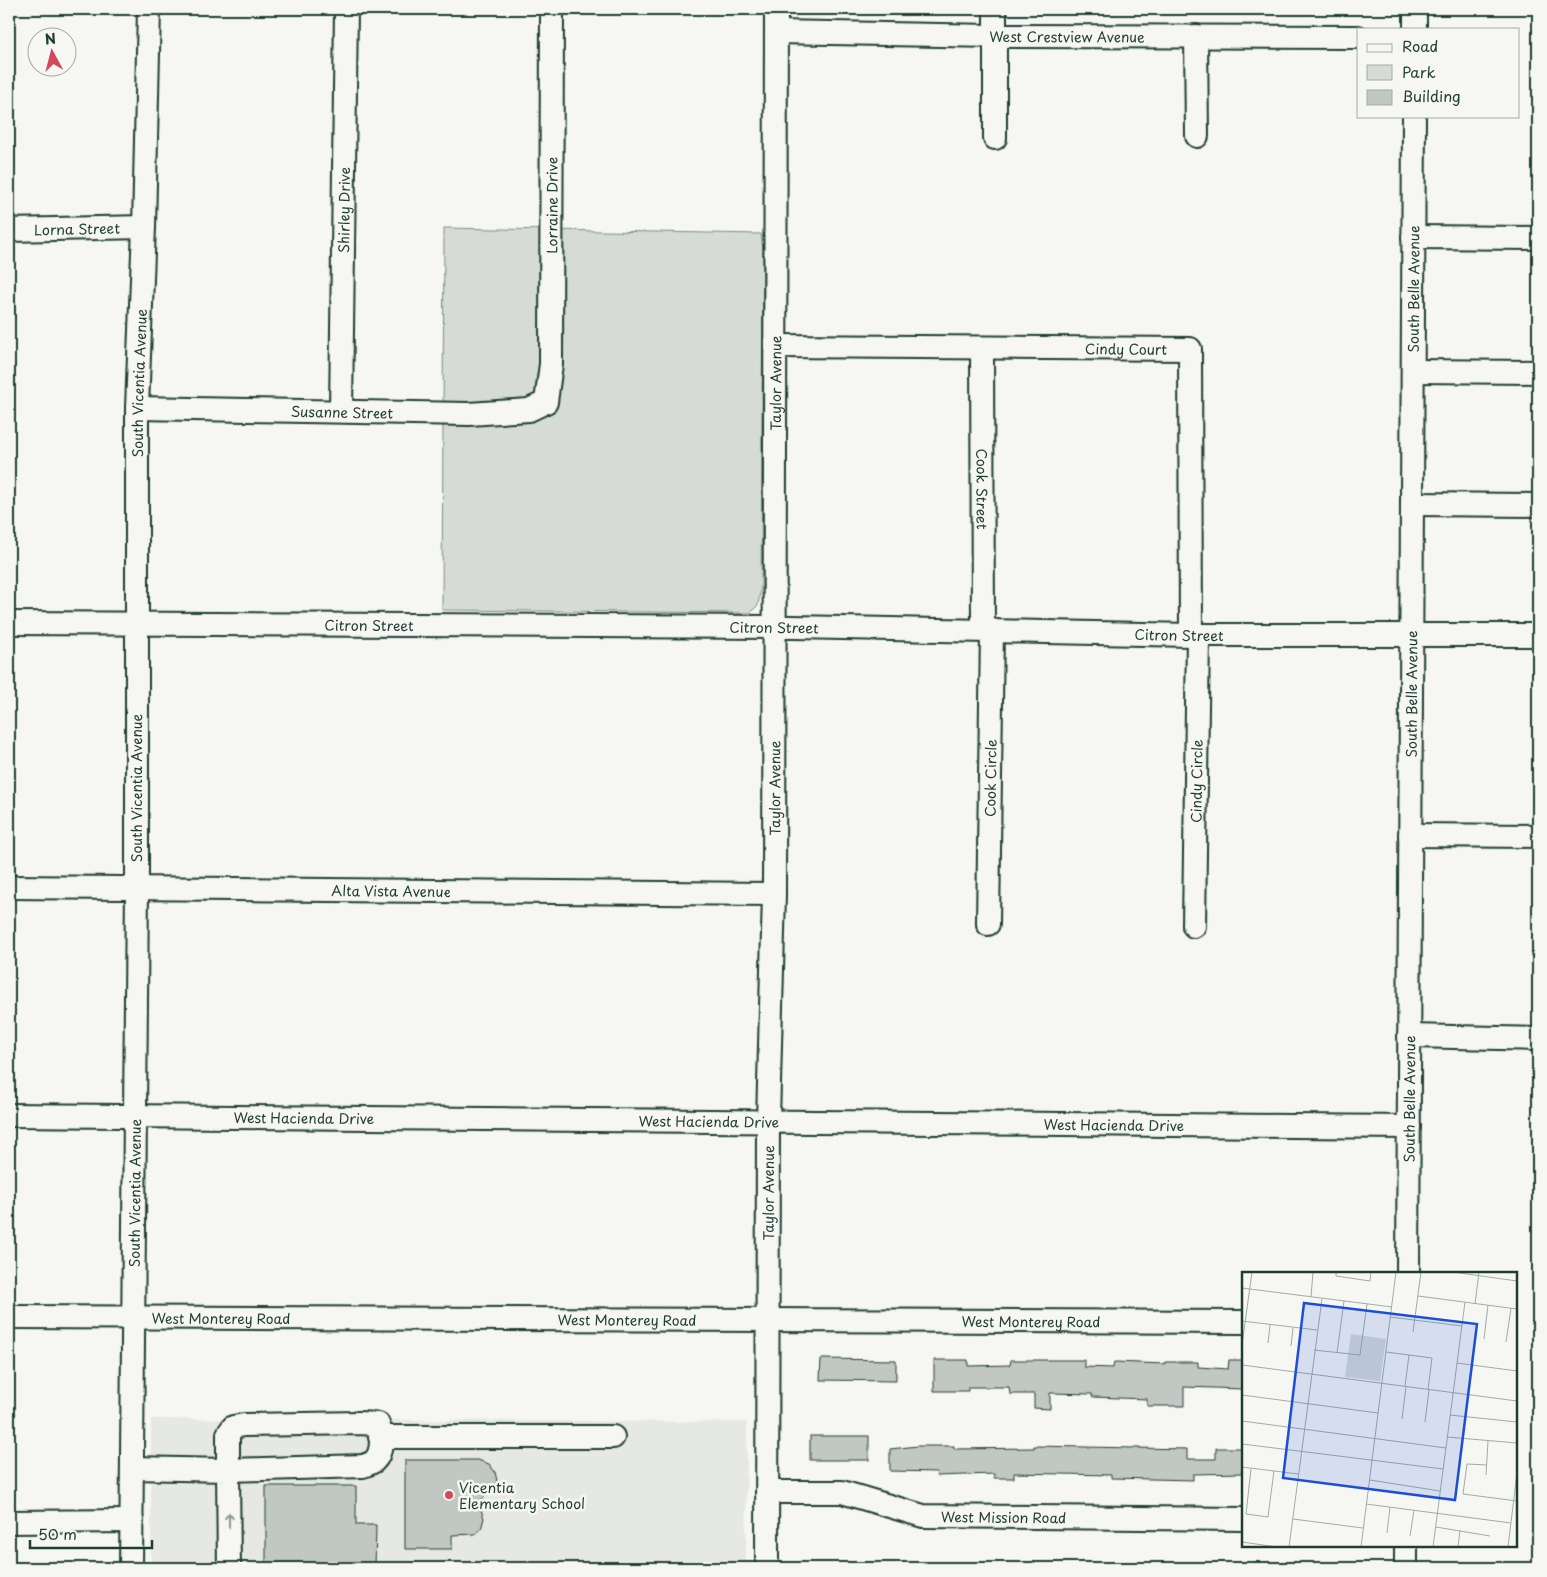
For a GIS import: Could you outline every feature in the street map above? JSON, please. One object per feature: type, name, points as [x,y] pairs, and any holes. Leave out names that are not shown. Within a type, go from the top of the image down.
[{"type":"street","name":"South Vicentia Avenue","points":[[131,1568],[137,887],[137,408],[144,227],[149,9]]},
{"type":"street","name":"Shirley Drive","points":[[341,411],[346,9]]},
{"type":"street","name":"Lorraine Drive","points":[[546,402],[551,364],[552,9]]},
{"type":"street","name":"Taylor Avenue","points":[[767,1568],[768,1121],[774,894],[776,9]]},
{"type":"street","points":[[995,9],[995,138]]},
{"type":"street","points":[[1415,9],[1415,28]]},
{"type":"street","name":"West Crestview Avenue","points":[[776,32],[994,36],[1357,37]]},
{"type":"street","points":[[1196,36],[1197,136]]},
{"type":"street","name":"South Belle Avenue","points":[[1408,1272],[1414,118]]},
{"type":"street","name":"Lorna Street","points":[[9,230],[144,227]]},
{"type":"street","points":[[1413,237],[1538,238]]},
{"type":"street","name":"Cindy Court","points":[[776,346],[1190,349],[1194,635]]},
{"type":"street","name":"Cook Street","points":[[982,348],[987,630]]},
{"type":"street","points":[[1413,371],[1538,372]]},
{"type":"street","name":"Susanne Street","points":[[137,408],[469,414],[529,410],[546,402]]},
{"type":"street","points":[[1412,504],[1538,505]]},
{"type":"street","name":"Citron Street","points":[[9,623],[775,627],[1194,635],[1538,635]]},
{"type":"street","name":"Cook Circle","points":[[987,630],[988,924]]},
{"type":"street","name":"Cindy Circle","points":[[1194,635],[1194,926]]},
{"type":"street","points":[[1410,835],[1538,836]]},
{"type":"street","name":"Alta Vista Avenue","points":[[9,887],[774,894]]},
{"type":"street","points":[[1409,1036],[1538,1039]]},
{"type":"street","name":"West Hacienda Drive","points":[[9,1115],[1409,1127]]},
{"type":"street","name":"West Monterey Road","points":[[9,1317],[1242,1322]]},
{"type":"street","points":[[132,1468],[228,1470],[363,1466],[374,1461],[380,1450],[378,1424],[244,1425],[234,1427],[228,1434],[228,1470],[229,1568]]},
{"type":"street","points":[[380,1437],[613,1437]]},
{"type":"street","name":"West Mission Road","points":[[767,1492],[842,1492],[923,1516],[1242,1519]]},
{"type":"street","points":[[9,1522],[132,1522]]},
{"type":"street","points":[[1406,1547],[1406,1568]]},
{"type":"shaded area","name":"Vicentia Elementary School","points":[[151,1419],[747,1422],[746,1568],[151,1568]]},
{"type":"green space","points":[[444,228],[761,234],[763,250],[761,587],[758,605],[750,613],[442,610]]},
{"type":"building","points":[[821,1359],[896,1360],[896,1381],[820,1380]]},
{"type":"building","points":[[934,1360],[968,1360],[968,1366],[1010,1365],[1011,1360],[1084,1360],[1084,1367],[1113,1368],[1114,1362],[1165,1364],[1165,1362],[1198,1362],[1198,1367],[1228,1369],[1229,1360],[1242,1360],[1242,1389],[1184,1387],[1184,1406],[1147,1406],[1147,1399],[1092,1397],[1092,1394],[1050,1393],[1050,1409],[1034,1408],[1034,1394],[1010,1394],[1009,1387],[968,1387],[968,1391],[934,1391]]},
{"type":"building","points":[[810,1436],[869,1436],[869,1460],[810,1460]]},
{"type":"building","points":[[918,1446],[954,1446],[954,1449],[1034,1448],[1034,1446],[1187,1449],[1187,1459],[1216,1459],[1216,1448],[1242,1448],[1242,1473],[1193,1474],[1193,1480],[1111,1478],[1111,1475],[1014,1473],[1014,1478],[994,1478],[994,1474],[936,1476],[937,1472],[890,1471],[890,1449]]},
{"type":"building","points":[[405,1460],[478,1460],[489,1464],[495,1472],[497,1481],[495,1489],[478,1502],[484,1518],[481,1529],[475,1534],[452,1535],[452,1549],[405,1549]]},
{"type":"building","points":[[266,1486],[356,1486],[356,1525],[376,1525],[375,1568],[266,1568]]},
{"type":"place","name":"Vicentia Elementary School","points":[[449,1495]]}]
